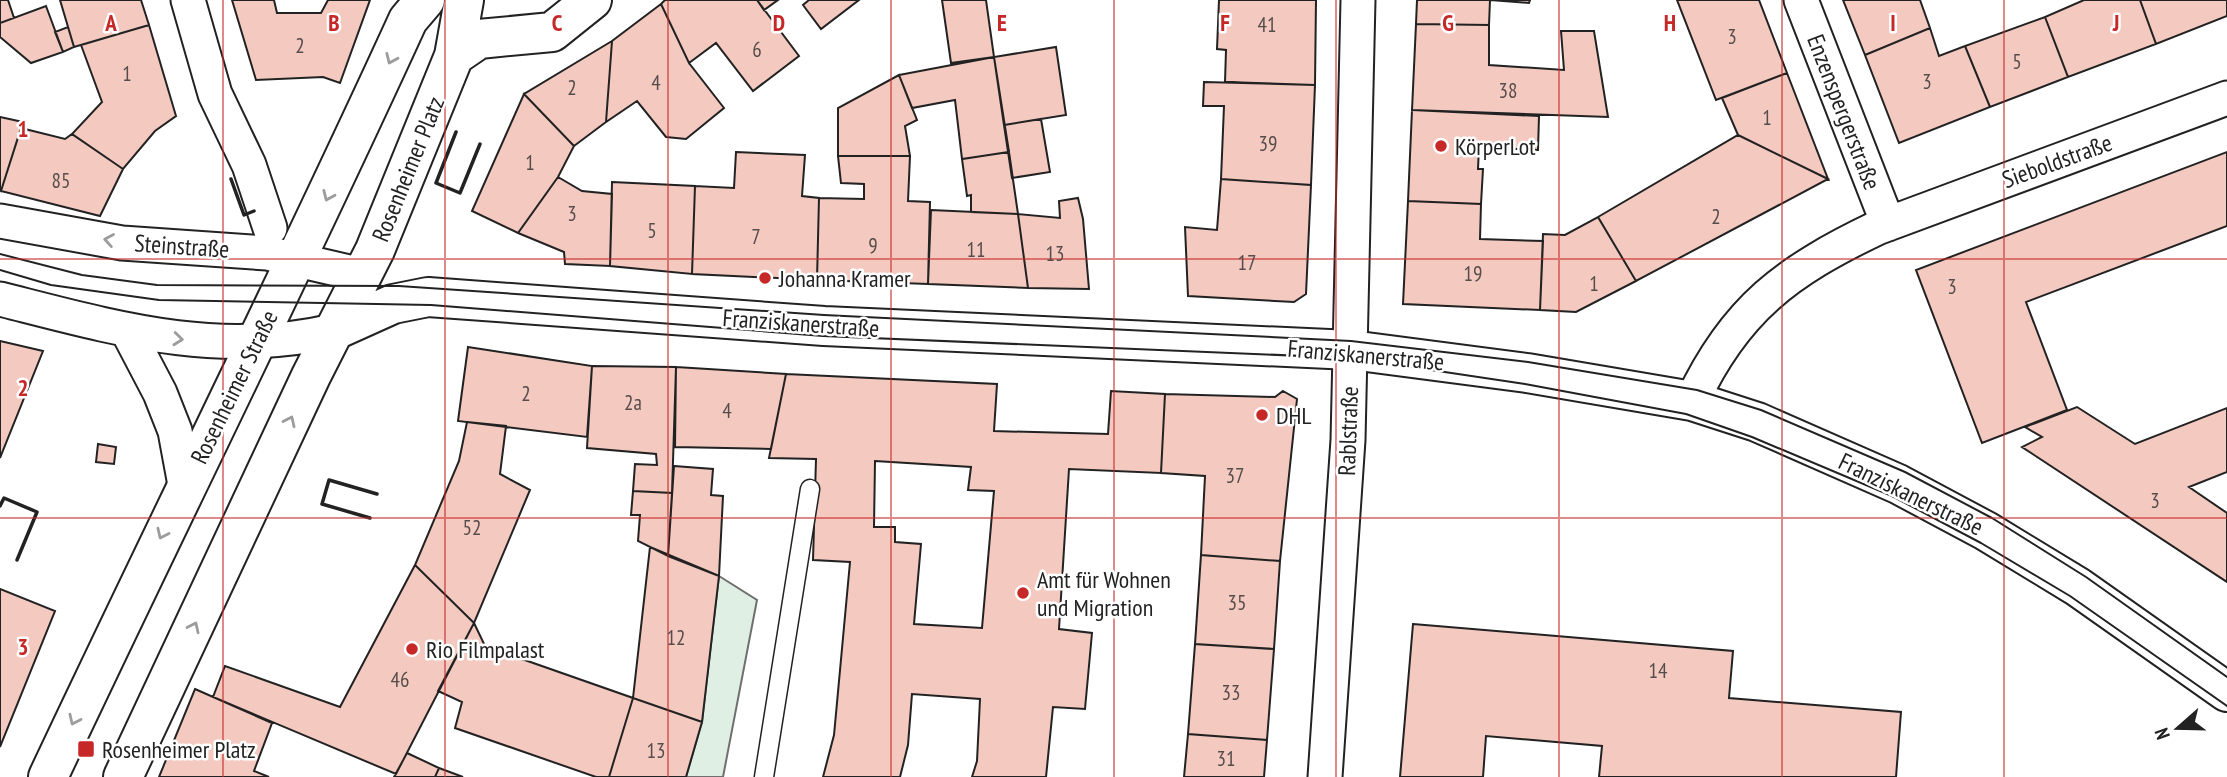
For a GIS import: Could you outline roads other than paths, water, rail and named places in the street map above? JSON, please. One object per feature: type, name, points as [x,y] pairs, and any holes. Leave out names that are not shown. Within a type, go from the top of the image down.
[{"type":"main road","name":"Rosenheimer Straße","points":[[48,777],[186,485],[298,259],[408,20],[425,0]]},
{"type":"main road","name":"Rosenheimer Platz","points":[[334,331],[362,275],[454,56],[464,0]]},
{"type":"main road","points":[[454,56],[479,39],[552,32],[592,0]]},
{"type":"main road","name":"Franziskanerstraße","points":[[362,275],[428,297]]},
{"type":"main road","name":"Franziskanerstraße","points":[[334,331],[393,303],[428,297],[824,326],[1351,350],[1527,373],[1692,401],[1757,422],[1898,484],[1986,531],[2078,587],[2227,692]]},
{"type":"main road","points":[[124,777],[334,331]]},
{"type":"street","points":[[188,0],[215,94],[249,165],[270,228]]},
{"type":"street","name":"Rablstraße","points":[[1325,777],[1343,537],[1351,350],[1358,0]]},
{"type":"street","name":"Enzenspergerstraße","points":[[1801,0],[1888,224]]},
{"type":"street","name":"Sieboldstraße","points":[[1692,401],[1710,363],[1741,323],[1780,282],[1821,255],[1888,224],[2227,98]]},
{"type":"street","name":"Steinstraße","points":[[0,220],[122,243],[234,249],[298,259],[362,275]]},
{"type":"street","points":[[0,299],[128,332],[182,341],[291,340],[334,331]]},
{"type":"street","points":[[128,332],[160,393],[175,430],[186,485]]},
{"type":"lane","points":[[764,777],[810,489]]},
{"type":"tram line","points":[[0,254],[82,275],[157,285],[399,286],[824,315],[1351,341],[1528,362],[1697,390],[1761,410],[1905,472],[1992,518],[2086,577],[2227,677]]},
{"type":"tram line","points":[[0,270],[51,285],[159,300],[431,305],[823,336],[1351,358],[1525,384],[1686,414],[1752,437],[1892,496],[1981,543],[2070,596],[2227,706]]},
{"type":"place","name":"KörperLot","points":[[1441,146]]},
{"type":"place","name":"Johanna Kramer","points":[[765,278]]},
{"type":"place","name":"DHL","points":[[1262,415]]},
{"type":"place","name":"Amt für Wohnen und Migration","points":[[1023,593]]},
{"type":"place","name":"Rio Filmpalast","points":[[412,649]]},
{"type":"place","name":"Rosenheimer Platz","points":[[86,749]]}]
